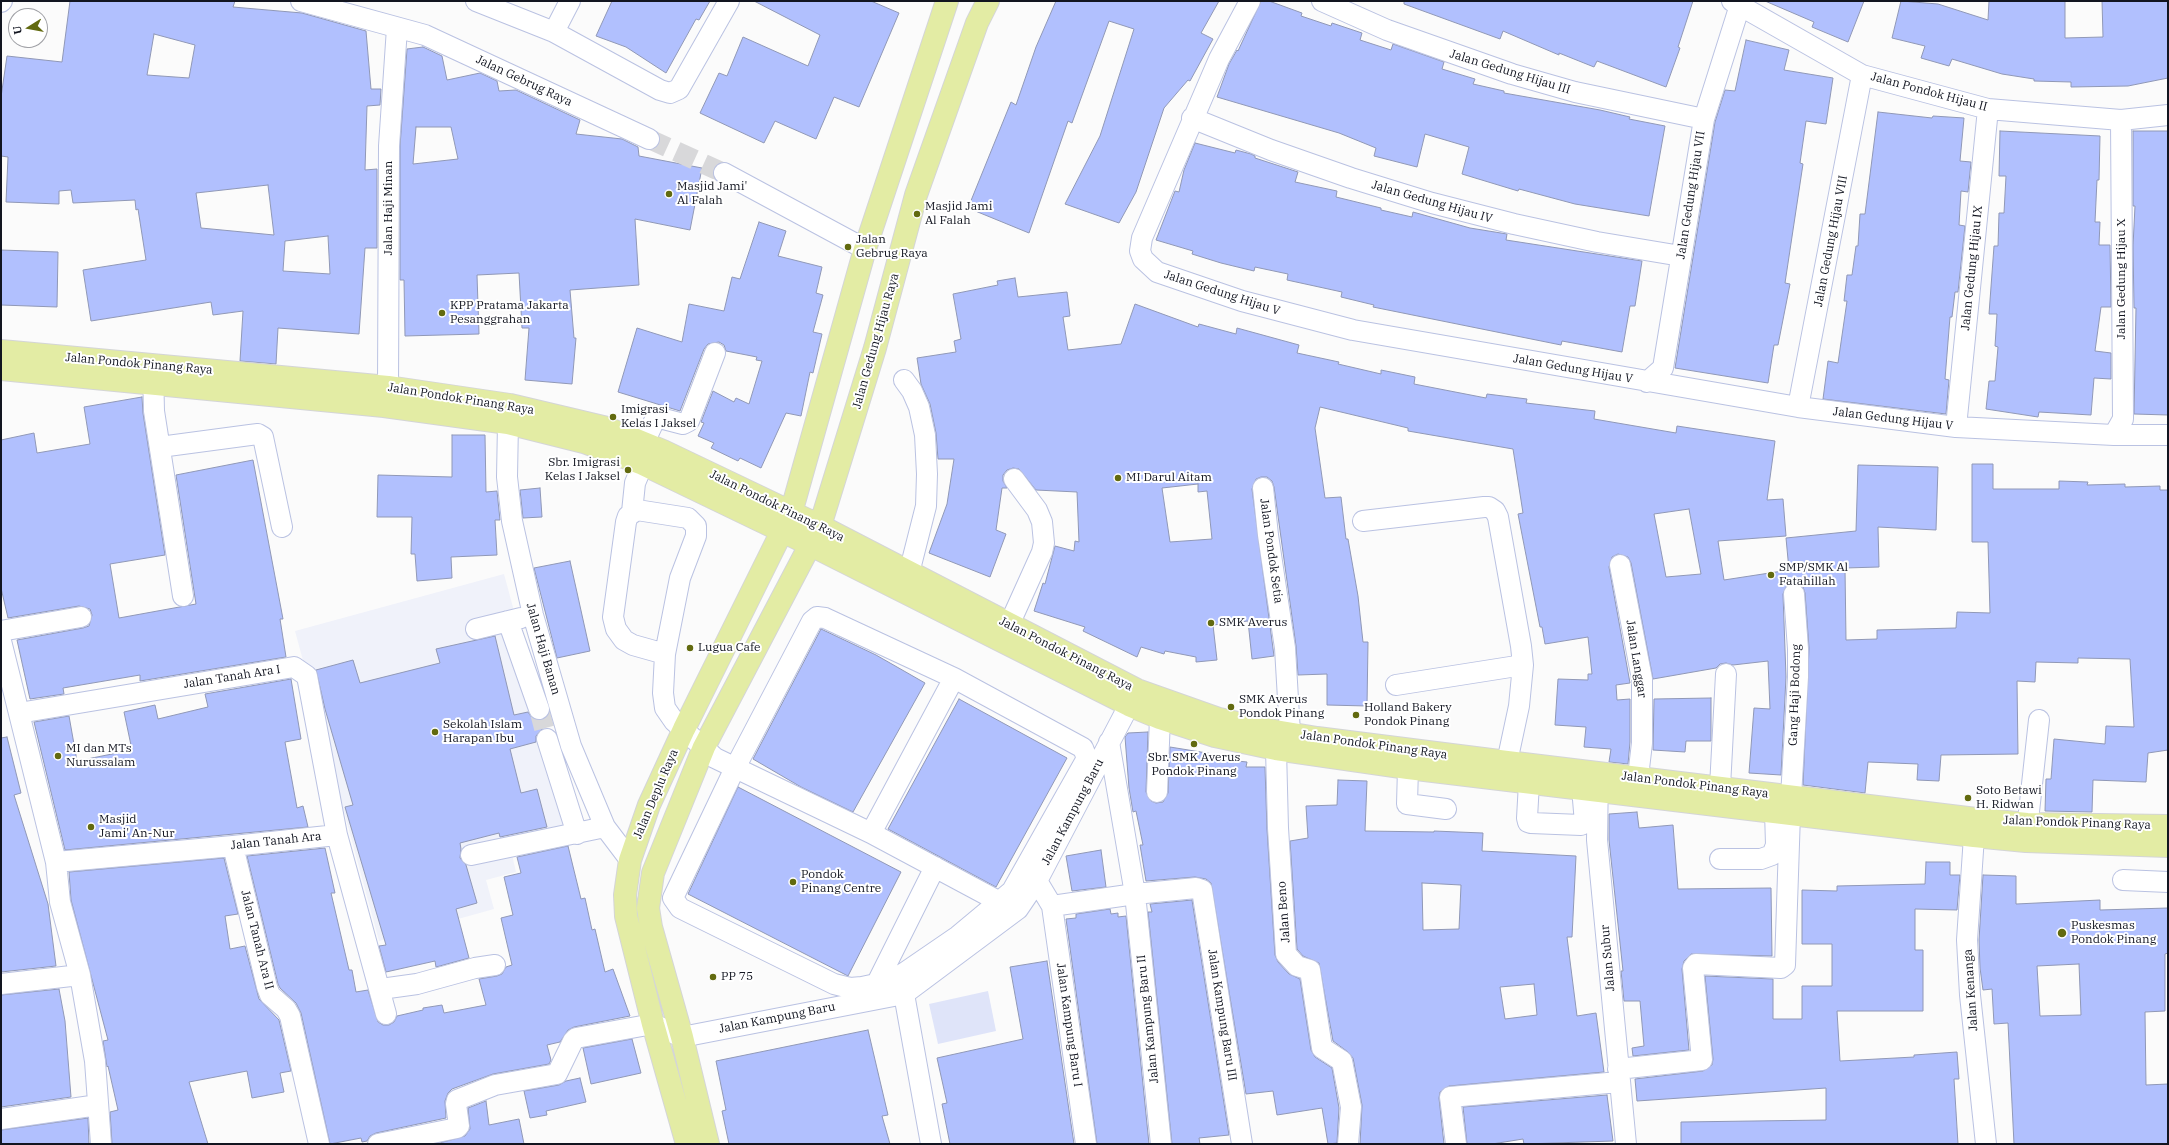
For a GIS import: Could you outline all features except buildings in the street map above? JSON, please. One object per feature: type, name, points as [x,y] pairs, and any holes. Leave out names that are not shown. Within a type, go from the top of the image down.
[{"type":"main road","points":[[783,532],[791,512],[884,189],[947,1]]},
{"type":"main road","name":"Jalan Gedung Hijau Raya","points":[[815,535],[875,348],[916,195],[977,23],[988,1]]},
{"type":"main road","points":[[884,189],[898,198],[916,195]]},
{"type":"main road","name":"Jalan Pondok Pinang Raya","points":[[1,351],[153,374],[508,423],[584,442],[644,453],[791,512],[815,535],[1133,698],[1219,719],[1275,740],[1408,768],[1529,783],[1592,783],[1638,777],[1720,787],[1785,807]]},
{"type":"main road","name":"Jalan Pondok Pinang Raya","points":[[1,369],[153,374],[388,387],[510,405],[607,428],[644,453],[783,532],[815,535],[909,573],[1009,625],[1133,698],[1160,718],[1215,736],[1275,740],[1317,738],[1507,762],[1592,783],[1785,807],[2026,833],[2168,846]]},
{"type":"main road","name":"Jalan Deplu Raya","points":[[698,1143],[653,1024],[626,916],[625,895],[630,860],[649,805],[684,728],[783,532]]},
{"type":"main road","name":"Jalan Deplu Raya","points":[[698,1143],[682,1037],[651,928],[648,908],[653,873],[704,746],[815,535]]},
{"type":"main road","name":"Jalan Pondok Pinang Raya","points":[[2026,833],[2168,826]]},
{"type":"main road","points":[[630,860],[633,866],[639,871],[646,874],[653,873]]},
{"type":"street","name":"Jalan Gebrug Raya","points":[[301,1],[425,35],[649,139]]},
{"type":"street","points":[[476,1],[554,32],[660,90],[670,93],[679,89],[729,1]]},
{"type":"street","points":[[554,32],[570,1]]},
{"type":"street","name":"Jalan Gedung Hijau V","points":[[1250,1],[1218,59],[1142,238],[1140,251],[1143,259],[1157,272],[1242,302],[1353,330],[1798,407],[1956,428],[2114,435],[2168,435]]},
{"type":"street","name":"Jalan Gedung Hijau III","points":[[1322,1],[1394,32],[1512,74],[1582,93],[1704,119]]},
{"type":"street","name":"Jalan Gedung Hijau VII","points":[[1647,382],[1663,368],[1704,119],[1736,3]]},
{"type":"street","name":"Jalan Pondok Hijau II","points":[[1736,3],[1862,75],[1988,109],[2121,120],[2168,115]]},
{"type":"street","name":"Jalan Haji Minan","points":[[388,387],[389,146],[398,28]]},
{"type":"street","name":"Jalan Gedung Hijau VIII","points":[[1798,407],[1862,75]]},
{"type":"street","name":"Jalan Gedung Hijau IX","points":[[1956,428],[1988,109]]},
{"type":"street","name":"Jalan Gedung Hijau IV","points":[[1192,118],[1322,168],[1432,203],[1544,231],[1681,256]]},
{"type":"street","name":"Jalan Gedung Hijau X","points":[[2114,435],[2123,419],[2121,120]]},
{"type":"street","points":[[724,173],[866,249]]},
{"type":"street","points":[[665,654],[633,645],[624,640],[616,629],[613,617],[626,522],[632,512],[635,483],[656,417],[683,424],[689,421],[715,353]]},
{"type":"street","points":[[153,374],[160,447],[183,596]]},
{"type":"street","points":[[904,380],[912,391],[919,407],[927,453],[926,506],[909,573]]},
{"type":"street","name":"Jalan Haji Banan","points":[[508,423],[507,477],[512,521],[533,615],[571,746],[605,827],[630,860]]},
{"type":"street","points":[[160,447],[258,434],[263,437],[282,527]]},
{"type":"street","points":[[1009,625],[1042,552],[1044,538],[1042,522],[1037,510],[1014,479]]},
{"type":"street","name":"Jalan Pondok Setia","points":[[1263,488],[1268,535],[1285,652],[1275,740]]},
{"type":"street","points":[[1363,521],[1484,507],[1489,507],[1495,511],[1498,517],[1523,665],[1519,706],[1507,762]]},
{"type":"street","points":[[632,512],[644,510],[688,518],[696,526],[696,536],[680,578],[665,654],[663,693],[665,708],[674,721],[704,746],[715,758],[871,833],[1000,902]]},
{"type":"street","name":"Jalan Langgar","points":[[1620,565],[1642,679],[1642,728],[1638,777]]},
{"type":"street","name":"Gang Haji Bodong","points":[[1785,807],[1798,678],[1798,649],[1794,594]]},
{"type":"street","points":[[476,629],[533,615]]},
{"type":"street","points":[[1,631],[81,617]]},
{"type":"street","points":[[817,617],[825,618],[954,678],[1083,748],[1086,756],[1086,760],[1012,891],[958,936],[890,981],[876,985],[850,988],[834,984],[680,908],[675,903],[674,894],[735,768],[812,621],[817,617]]},
{"type":"street","points":[[508,621],[539,709]]},
{"type":"street","points":[[1,641],[11,703],[56,862],[60,902],[80,975],[95,1061],[101,1144]]},
{"type":"street","points":[[1396,685],[1523,665]]},
{"type":"street","name":"Jalan Tanah Ara I","points":[[11,703],[294,667],[307,676],[337,835]]},
{"type":"street","points":[[1720,787],[1726,674]]},
{"type":"street","points":[[871,833],[954,678]]},
{"type":"street","name":"Jalan Kampung Baru","points":[[682,1037],[904,994],[1018,909],[1037,881],[1133,698]]},
{"type":"street","points":[[1157,792],[1160,718]]},
{"type":"street","points":[[2026,833],[2039,720]]},
{"type":"street","points":[[547,739],[576,834]]},
{"type":"street","name":"Jalan Beno","points":[[1275,740],[1278,828],[1286,954],[1297,966],[1310,970],[1322,1048],[1342,1061],[1351,1107],[1348,1144]]},
{"type":"street","name":"Jalan Kampung Baru","points":[[1109,742],[1135,894]]},
{"type":"street","points":[[1408,768],[1407,804],[1446,809]]},
{"type":"street","points":[[1529,783],[1527,820],[1531,824],[1581,825],[1585,823],[1592,783]]},
{"type":"street","name":"Jalan Subur","points":[[1592,783],[1626,1144]]},
{"type":"street","points":[[1720,859],[1761,859],[1772,855],[1776,845],[1785,807]]},
{"type":"street","points":[[1456,1144],[1450,1097],[1619,1076],[1702,1060],[1693,968],[1696,964],[1781,968],[1785,965],[1785,807]]},
{"type":"street","points":[[471,855],[605,827]]},
{"type":"street","name":"Jalan Kenanga","points":[[1975,827],[1970,882],[1968,964],[1986,1144]]},
{"type":"street","name":"Jalan Tanah Ara","points":[[56,862],[337,835],[386,1014]]},
{"type":"street","name":"Jalan Tanah Ara II","points":[[233,846],[267,987],[270,995],[286,1009],[290,1016],[319,1144]]},
{"type":"street","points":[[876,985],[935,867]]},
{"type":"street","points":[[2123,880],[2168,882]]},
{"type":"street","points":[[1037,881],[1052,906],[1135,894]]},
{"type":"street","name":"Jalan Kampung Baru III","points":[[1135,894],[1200,888],[1204,895],[1242,1144]]},
{"type":"street","name":"Jalan Kampung Baru II","points":[[1135,894],[1162,1144]]},
{"type":"street","name":"Jalan Kampung Baru I","points":[[1052,906],[1086,1144]]},
{"type":"street","points":[[380,989],[417,984],[475,968],[496,965]]},
{"type":"street","points":[[904,973],[904,994],[931,1144]]},
{"type":"street","points":[[1,984],[80,975]]},
{"type":"street","points":[[378,1144],[457,1128],[459,1126],[456,1104],[457,1100],[495,1086],[557,1074],[572,1041],[576,1038],[653,1024],[682,1037]]},
{"type":"street","points":[[1,1119],[98,1105]]},
{"type":"shaded area","name":"Sekolah Islam Harapan Ibu","points":[[504,574],[574,833],[511,850],[516,872],[486,880],[494,909],[379,941],[295,631]]},
{"type":"shaded area","points":[[988,991],[996,1031],[938,1044],[929,1004]]},
{"type":"tunnel","points":[[649,139],[724,173]]},
{"type":"tunnel","points":[[539,709],[547,739]]},
{"type":"place","name":"Masjid Jami' Al Falah","points":[[669,194]]},
{"type":"place","name":"Masjid Jami Al Falah","points":[[917,214]]},
{"type":"place","name":"Jalan Gebrug Raya","points":[[848,247]]},
{"type":"place","name":"KPP Pratama Jakarta Pesanggrahan","points":[[442,313]]},
{"type":"place","name":"Imigrasi Kelas I Jaksel","points":[[613,417]]},
{"type":"place","name":"Sbr. Imigrasi Kelas I Jaksel","points":[[628,470]]},
{"type":"place","name":"MI Darul Aitam","points":[[1118,478]]},
{"type":"place","name":"SMP/SMK Al Fatahillah","points":[[1771,575]]},
{"type":"place","name":"SMK Averus","points":[[1211,623]]},
{"type":"place","name":"Lugua Cafe","points":[[690,648]]},
{"type":"place","name":"SMK Averus Pondok Pinang","points":[[1231,707]]},
{"type":"place","name":"Holland Bakery Pondok Pinang","points":[[1356,715]]},
{"type":"place","name":"Sekolah Islam Harapan Ibu","points":[[435,732]]},
{"type":"place","name":"Sbr. SMK Averus Pondok Pinang","points":[[1194,744]]},
{"type":"place","name":"MI dan MTs Nurussalam","points":[[58,756]]},
{"type":"place","name":"Soto Betawi H. Ridwan","points":[[1968,798]]},
{"type":"place","name":"Masjid Jami' An-Nur","points":[[91,827]]},
{"type":"place","name":"Pondok Pinang Centre","points":[[793,882]]},
{"type":"place","name":"Puskesmas Pondok Pinang","points":[[2062,933]]},
{"type":"place","name":"PP 75","points":[[713,977]]}]
